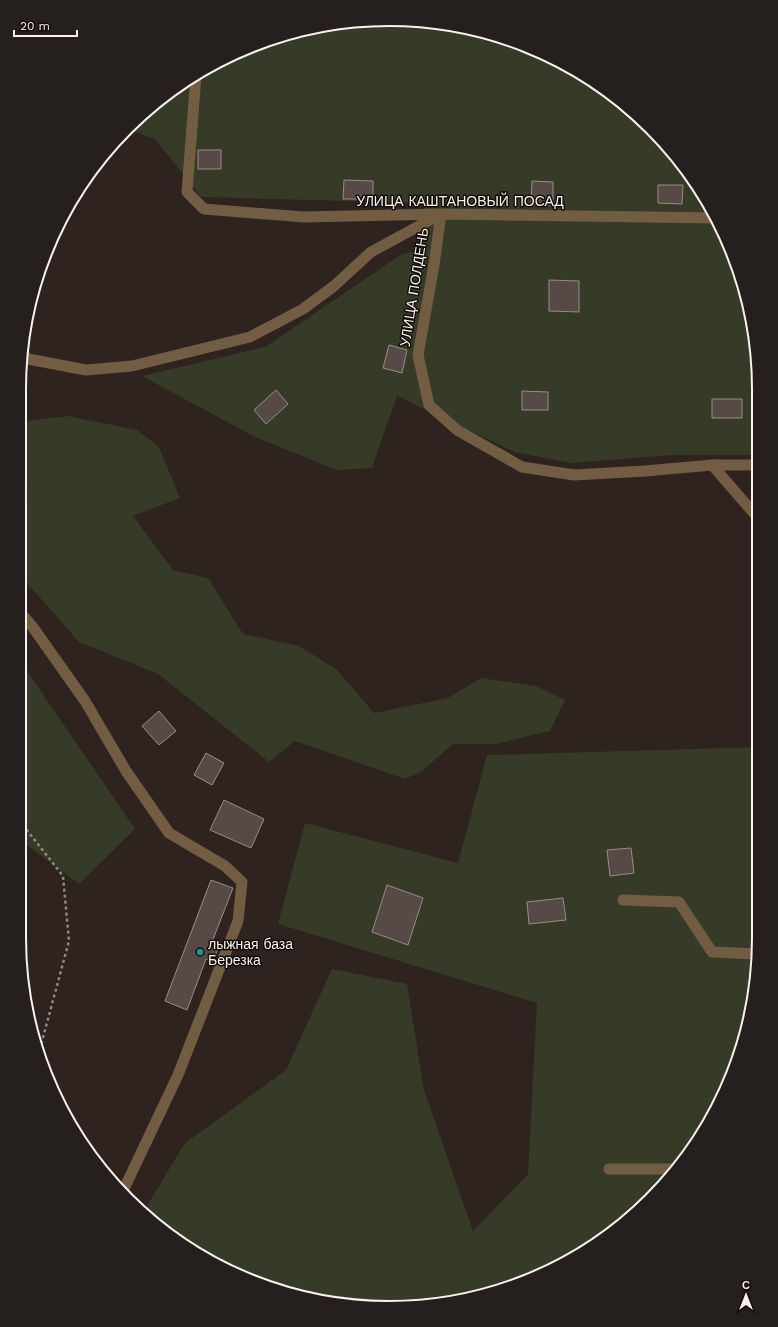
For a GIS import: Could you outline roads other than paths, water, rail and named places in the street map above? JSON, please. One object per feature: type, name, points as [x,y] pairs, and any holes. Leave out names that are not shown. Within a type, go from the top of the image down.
[{"type":"street","name":"УЛИЦА КАШТАНОВЫЙ ПОСАД","points":[[195,82],[187,192],[204,209],[304,218],[441,214],[709,218]]},
{"type":"street","name":"УЛИЦА ПОЛДЕНЬ","points":[[28,359],[86,370],[132,366],[250,337],[303,309],[334,286],[370,252],[441,214]]},
{"type":"street","name":"УЛИЦА ПОЛДЕНЬ","points":[[441,214],[434,265],[418,354],[429,405],[457,430],[522,467],[574,475],[712,465],[752,465]]},
{"type":"street","points":[[712,465],[752,511]]},
{"type":"street","points":[[26,618],[84,701],[126,771],[169,833],[225,866],[242,882],[238,921],[178,1075],[125,1187]]},
{"type":"street","points":[[623,900],[679,902],[712,952],[751,954]]},
{"type":"street","points":[[609,1169],[669,1168]]},
{"type":"place","name":"лыжная база Березка","points":[[200,952]]}]
